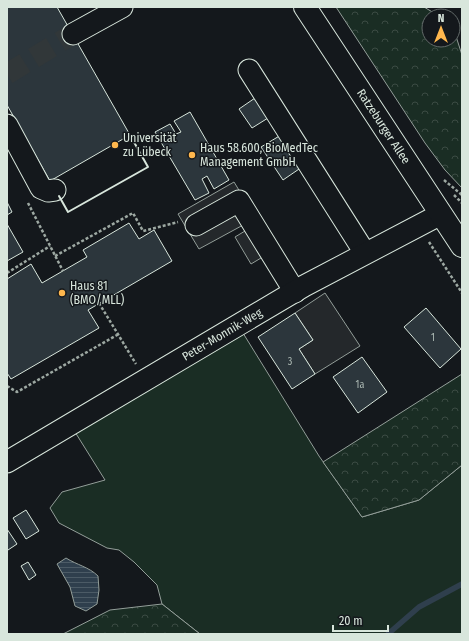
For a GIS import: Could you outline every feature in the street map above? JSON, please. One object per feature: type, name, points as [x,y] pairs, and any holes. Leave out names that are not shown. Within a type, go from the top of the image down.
[{"type":"main road","name":"Ratzeburger Allee","points":[[305,7],[462,246]]},
{"type":"street","points":[[73,34],[118,8]]},
{"type":"street","points":[[249,70],[365,253]]},
{"type":"street","points":[[14,135],[40,188],[48,191],[55,190]]},
{"type":"street","points":[[196,225],[239,201],[304,293]]},
{"type":"street","name":"Peter-Monnik-Weg","points":[[7,462],[145,379],[304,293],[365,253],[441,214]]},
{"type":"path","points":[[25,197],[63,271]]},
{"type":"path","points":[[55,256],[133,213],[143,231],[180,221],[196,225]]},
{"type":"path","points":[[7,273],[50,246]]},
{"type":"path","points":[[99,303],[145,379]]},
{"type":"path","points":[[7,386],[16,392],[117,335]]},
{"type":"green space","points":[[336,7],[424,7],[426,8],[421,8],[421,48],[460,48],[462,55],[462,188],[445,170],[425,143]]},
{"type":"green space","points":[[238,325],[319,456],[362,517],[419,500],[462,465],[462,634],[200,634],[162,604],[157,585],[134,562],[119,550],[107,548],[59,523],[50,508],[62,492],[105,480],[70,424]]},
{"type":"green space","points":[[462,374],[462,465],[419,500],[362,517],[323,462]]},
{"type":"green space","points":[[162,604],[200,634],[63,634],[110,610]]},
{"type":"shaded area","points":[[234,182],[256,218],[199,249],[178,214]]},
{"type":"shaded area","points":[[250,228],[266,255],[251,264],[235,237]]},
{"type":"shaded area","points":[[325,293],[360,346],[315,374],[299,349],[313,340],[295,313]]},
{"type":"water","points":[[66,558],[91,570],[98,576],[99,590],[97,604],[86,611],[75,606],[70,587],[57,564]]},
{"type":"building","points":[[7,7],[57,7],[130,135],[50,181],[7,105]]},
{"type":"building","points":[[255,98],[268,118],[252,128],[239,109]]},
{"type":"building","name":"Haus 58.600, BioMedTec Management GmbH","points":[[190,112],[229,180],[214,189],[207,176],[202,179],[209,193],[195,200],[155,132],[170,124],[176,134],[181,132],[174,121]]},
{"type":"building","points":[[281,135],[302,167],[283,180],[261,147]]},
{"type":"building","points":[[7,202],[12,212],[7,215]]},
{"type":"building","name":"Haus 81 (BMO/MLL)","points":[[129,223],[139,239],[154,230],[172,261],[88,310],[99,328],[11,379],[7,373],[7,279],[31,264],[42,283],[87,257],[83,250]]},
{"type":"building","points":[[7,224],[23,252],[7,261]]},
{"type":"building","points":[[426,308],[461,349],[440,368],[404,327]]},
{"type":"building","points":[[295,313],[313,340],[299,349],[315,374],[292,389],[258,337]]},
{"type":"building","points":[[362,357],[387,392],[358,413],[333,377]]},
{"type":"building","points":[[26,510],[39,531],[26,539],[13,518]]},
{"type":"building","points":[[7,529],[17,544],[8,550],[7,550]]},
{"type":"building","points":[[28,562],[36,575],[29,580],[21,566]]},
{"type":"waterway","points":[[388,634],[419,607],[462,584]]},
{"type":"tunnel","points":[[7,74],[73,34]]},
{"type":"wall","points":[[59,196],[68,212],[148,167],[130,135]]},
{"type":"place","name":"Universität zu Lübeck","points":[[115,145]]},
{"type":"place","name":"Haus 58.600, BioMedTec Management GmbH","points":[[192,155]]},
{"type":"place","name":"Haus 81 (BMO/MLL)","points":[[62,293]]}]
